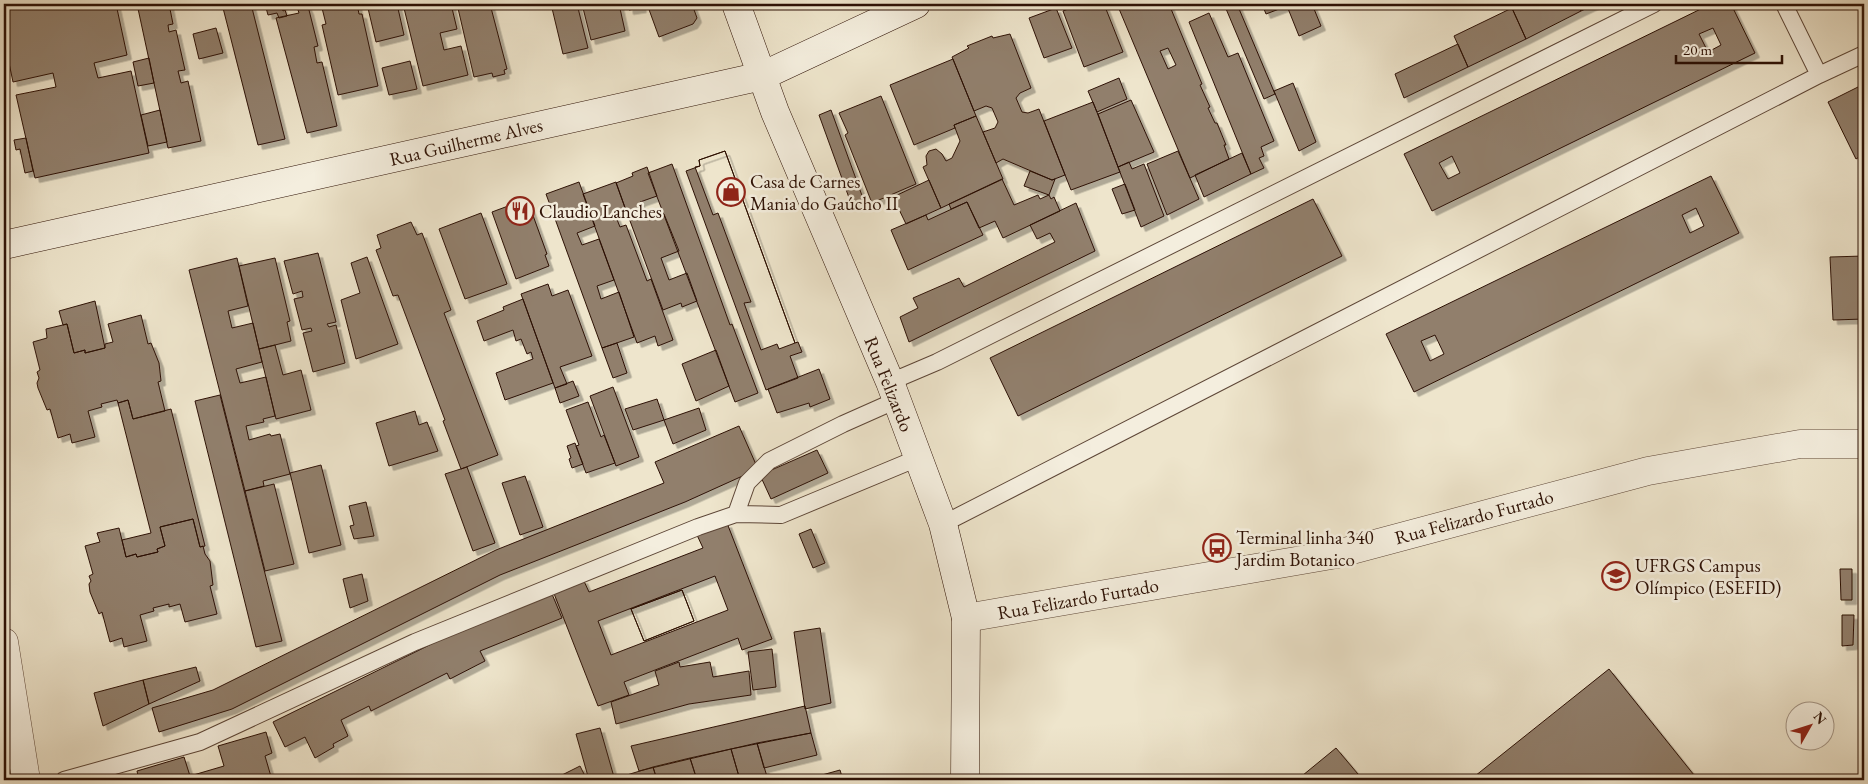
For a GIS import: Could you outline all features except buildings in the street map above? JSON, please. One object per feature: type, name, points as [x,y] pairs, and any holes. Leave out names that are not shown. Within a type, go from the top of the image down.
[{"type":"main road","name":"Rua Felizardo","points":[[736,4],[775,112],[893,391],[943,524],[966,618],[965,780]]},
{"type":"main road","name":"Rua Guilherme Alves","points":[[4,245],[762,76],[916,4]]},
{"type":"main road","name":"Rua Felizardo Furtado","points":[[966,618],[1337,554],[1648,471],[1800,444],[1864,444]]},
{"type":"main road","points":[[4,642],[26,780]]},
{"type":"lane","points":[[736,514],[747,483],[769,461],[843,424],[937,362],[1654,4]]},
{"type":"lane","points":[[1784,4],[1819,75]]},
{"type":"lane","points":[[943,524],[1819,75],[1864,54]]},
{"type":"lane","points":[[64,780],[200,742],[414,642],[688,530],[736,514],[781,516],[918,458]]},
{"type":"place","name":"Casa de Carnes Mania do Gaúcho II","points":[[731,192]]},
{"type":"place","name":"Claudio Lanches","points":[[520,211]]},
{"type":"place","name":"Terminal linha 340 Jardim Botanico","points":[[1217,548]]},
{"type":"place","name":"UFRGS Campus Olímpico (ESEFID)","points":[[1616,576]]}]
